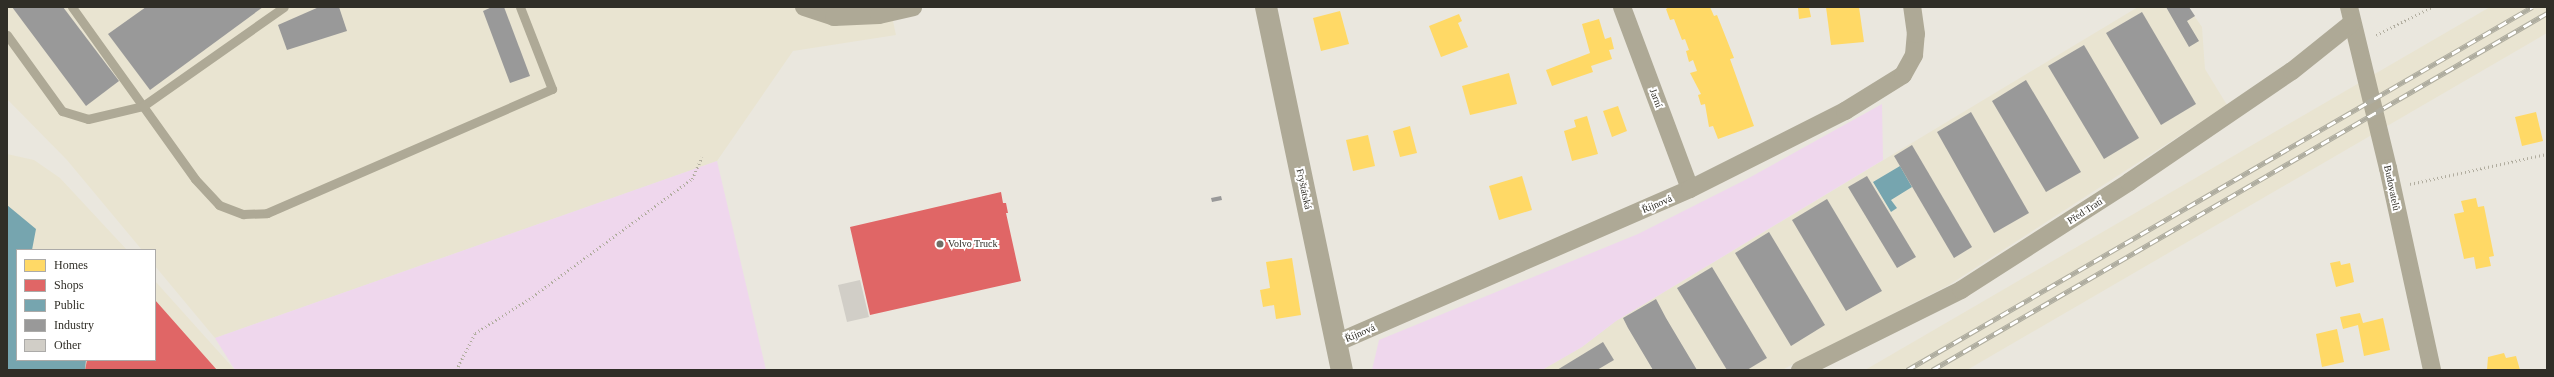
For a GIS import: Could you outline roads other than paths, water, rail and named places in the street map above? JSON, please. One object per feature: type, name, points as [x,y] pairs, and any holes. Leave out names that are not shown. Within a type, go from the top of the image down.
[{"type":"street","points":[[804,7],[834,18],[880,15],[914,7]]},
{"type":"street","name":"Fryštátská","points":[[1266,7],[1342,370]]},
{"type":"street","name":"Jarní","points":[[1622,7],[1690,189]]},
{"type":"street","name":"Říjnová","points":[[1336,343],[1690,189],[1845,111],[1903,75],[1914,55],[1916,34],[1912,7]]},
{"type":"street","name":"Budovatelů","points":[[2351,15],[2388,168],[2432,370]]},
{"type":"street","name":"Před Tratí","points":[[1800,370],[1961,290],[2136,178],[2292,71],[2351,15]]},
{"type":"lane","points":[[72,7],[195,179],[219,206],[243,214],[267,213],[552,89],[520,7]]},
{"type":"lane","points":[[7,35],[62,111],[88,119],[143,106],[284,7]]},
{"type":"railway","points":[[1907,370],[2532,7]]},
{"type":"railway","points":[[1932,370],[2547,13]]},
{"type":"place","name":"Volvo Truck","points":[[940,244]]}]
